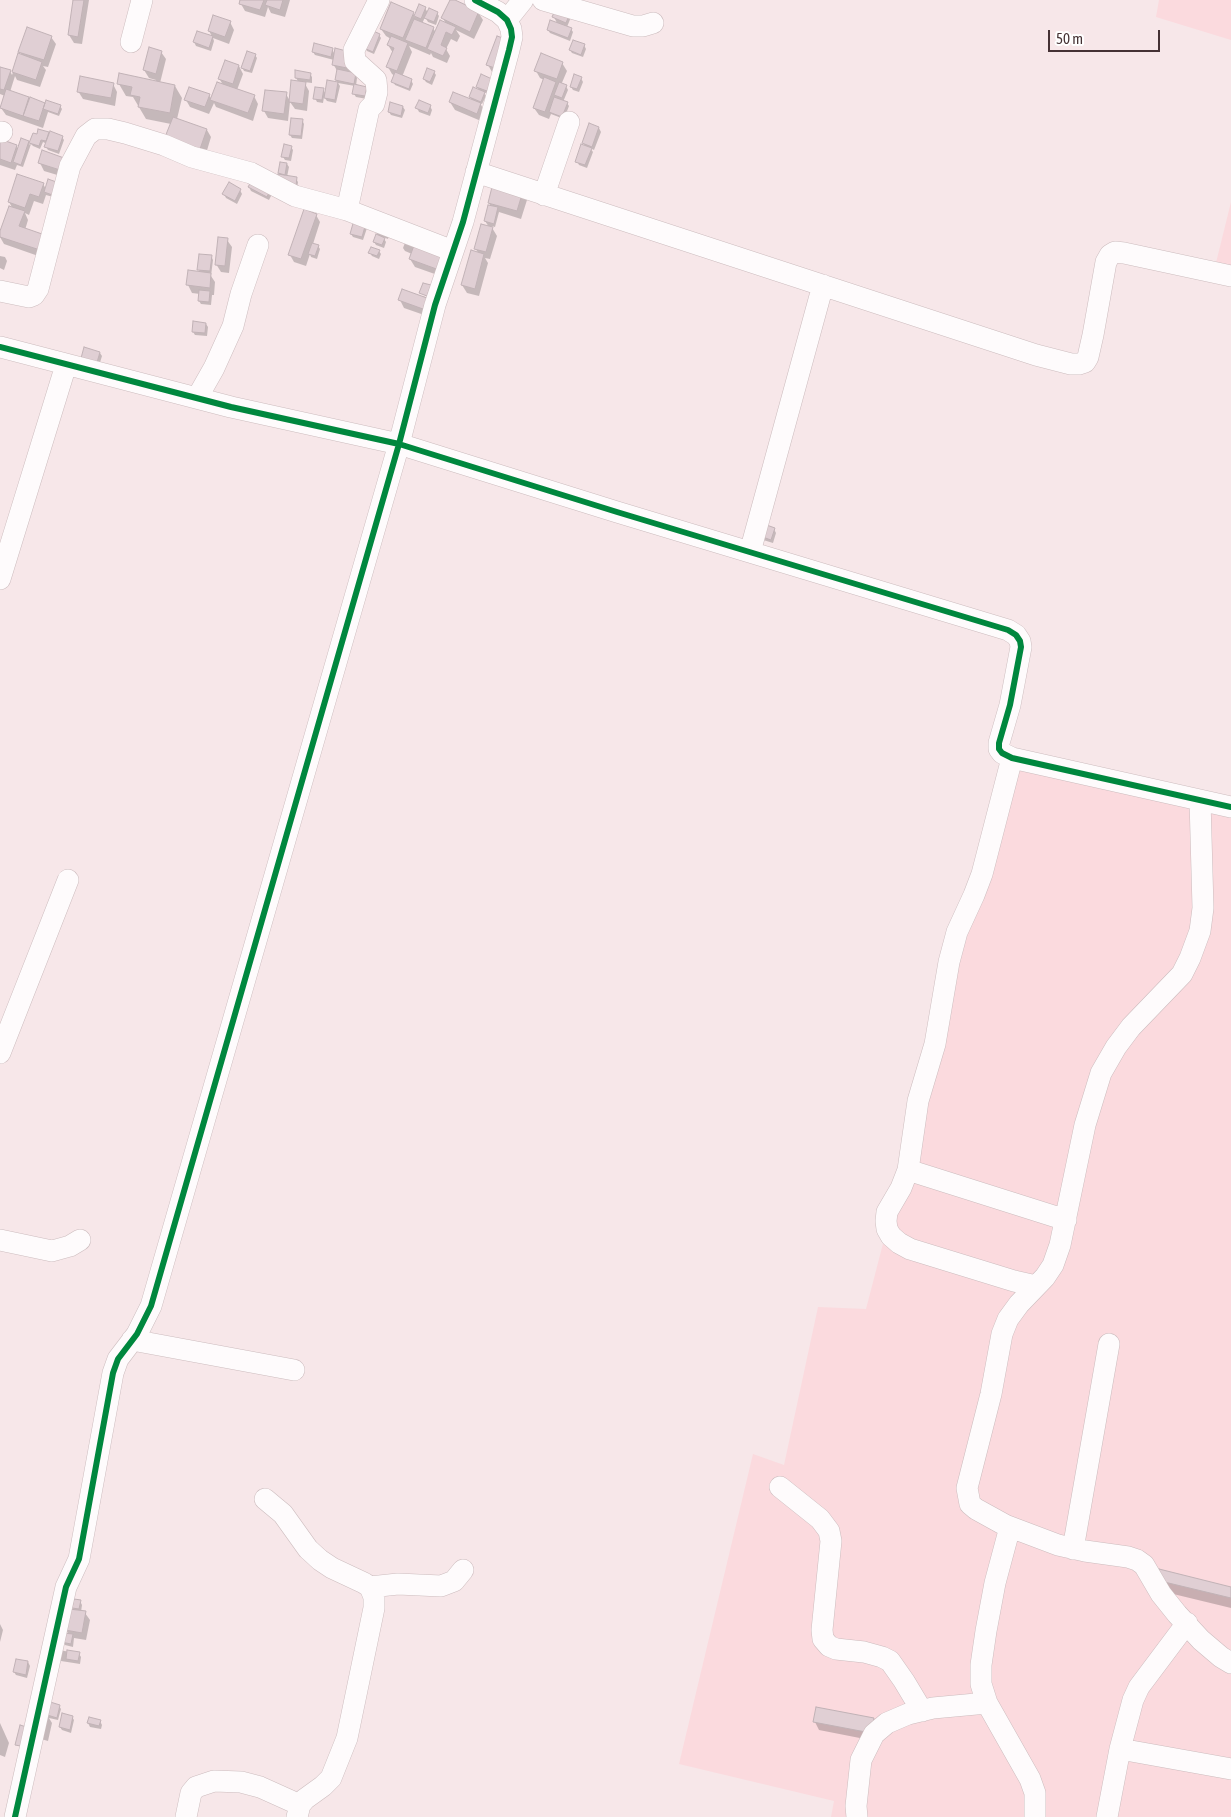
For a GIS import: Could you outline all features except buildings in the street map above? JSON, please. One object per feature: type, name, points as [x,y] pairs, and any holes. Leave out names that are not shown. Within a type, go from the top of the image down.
[{"type":"street","points":[[131,42],[142,0]]},
{"type":"street","points":[[347,210],[369,109],[374,104],[377,92],[376,80],[355,61],[354,50],[379,0]]},
{"type":"street","points":[[15,1817],[66,1587],[79,1558],[113,1373],[118,1360],[143,1324],[151,1306],[399,444],[435,305],[476,172],[509,50],[512,37],[507,20],[498,12],[475,0]]},
{"type":"street","points":[[507,20],[523,0]]},
{"type":"street","points":[[544,0],[633,26],[654,23]]},
{"type":"street","points":[[544,195],[569,122]]},
{"type":"street","points":[[0,291],[29,297],[38,289],[70,166],[86,136],[95,129],[108,129],[125,133],[192,157],[251,173],[295,196],[347,210],[453,251]]},
{"type":"street","points":[[476,172],[1036,355],[1071,364],[1085,362],[1088,358],[1094,335],[1106,262],[1110,255],[1115,252],[1231,276]]},
{"type":"street","points":[[197,398],[214,368],[233,326],[241,294],[258,245]]},
{"type":"street","points":[[750,552],[824,285]]},
{"type":"street","points":[[0,347],[197,398],[399,444],[1008,630],[1016,635],[1020,641],[1021,657],[999,743],[999,749],[1002,753],[1012,758],[1231,807]]},
{"type":"street","points":[[0,579],[66,365]]},
{"type":"street","points":[[1012,758],[982,874],[957,932],[949,962],[935,1044],[918,1101],[908,1170],[901,1188],[887,1212],[887,1228],[891,1236],[899,1243],[910,1248],[1036,1286]]},
{"type":"street","points":[[1200,800],[1203,908],[1200,930],[1182,974],[1131,1028],[1116,1047],[1101,1073],[1085,1124],[1066,1220],[1053,1265],[1045,1277],[1019,1304],[1008,1319],[1002,1334],[991,1394],[967,1488],[970,1504],[1010,1527],[1073,1549],[1137,1560],[1144,1565],[1161,1594],[1201,1640],[1231,1663]]},
{"type":"street","points":[[0,1053],[68,880]]},
{"type":"street","points":[[908,1170],[1066,1220]]},
{"type":"street","points":[[0,1240],[52,1251],[70,1246],[80,1240]]},
{"type":"street","points":[[132,1340],[294,1370]]},
{"type":"street","points":[[1073,1549],[1109,1344]]},
{"type":"street","points":[[780,1487],[820,1519],[829,1531],[831,1541],[822,1630],[824,1639],[829,1646],[864,1652],[890,1661],[922,1710]]},
{"type":"street","points":[[186,1817],[191,1793],[196,1787],[214,1781],[241,1782],[260,1787],[299,1811],[305,1799],[331,1778],[347,1738],[374,1608],[374,1597],[370,1587],[364,1582],[332,1568],[320,1560],[308,1549],[283,1514],[265,1499]]},
{"type":"street","points":[[1010,1527],[995,1583],[981,1665],[981,1684],[987,1703],[1036,1793],[1035,1817]]},
{"type":"street","points":[[370,1587],[398,1584],[441,1586],[454,1581],[463,1570]]},
{"type":"street","points":[[1107,1817],[1127,1718],[1139,1687],[1186,1623]]},
{"type":"street","points":[[857,1817],[856,1806],[861,1760],[874,1734],[887,1723],[922,1710],[987,1703]]},
{"type":"street","points":[[1120,1750],[1231,1769]]},
{"type":"shaded area","points":[[1159,0],[1231,0],[1231,40],[1156,17]]},
{"type":"shaded area","points":[[1231,202],[1231,282],[1212,279]]},
{"type":"shaded area","points":[[1010,755],[1231,805],[1231,1817],[831,1817],[834,1801],[679,1764],[753,1454],[784,1465],[818,1307],[866,1309]]},
{"type":"cycle path","points":[[15,1817],[66,1587],[79,1559],[113,1373],[118,1359],[137,1334],[151,1306],[399,444],[435,305],[463,222],[509,50],[512,37],[507,20],[498,12],[475,0]]},
{"type":"cycle path","points":[[0,347],[231,407],[399,444],[1008,630],[1016,635],[1021,647],[1010,705],[999,743],[999,749],[1002,753],[1012,758],[1231,807]]}]
